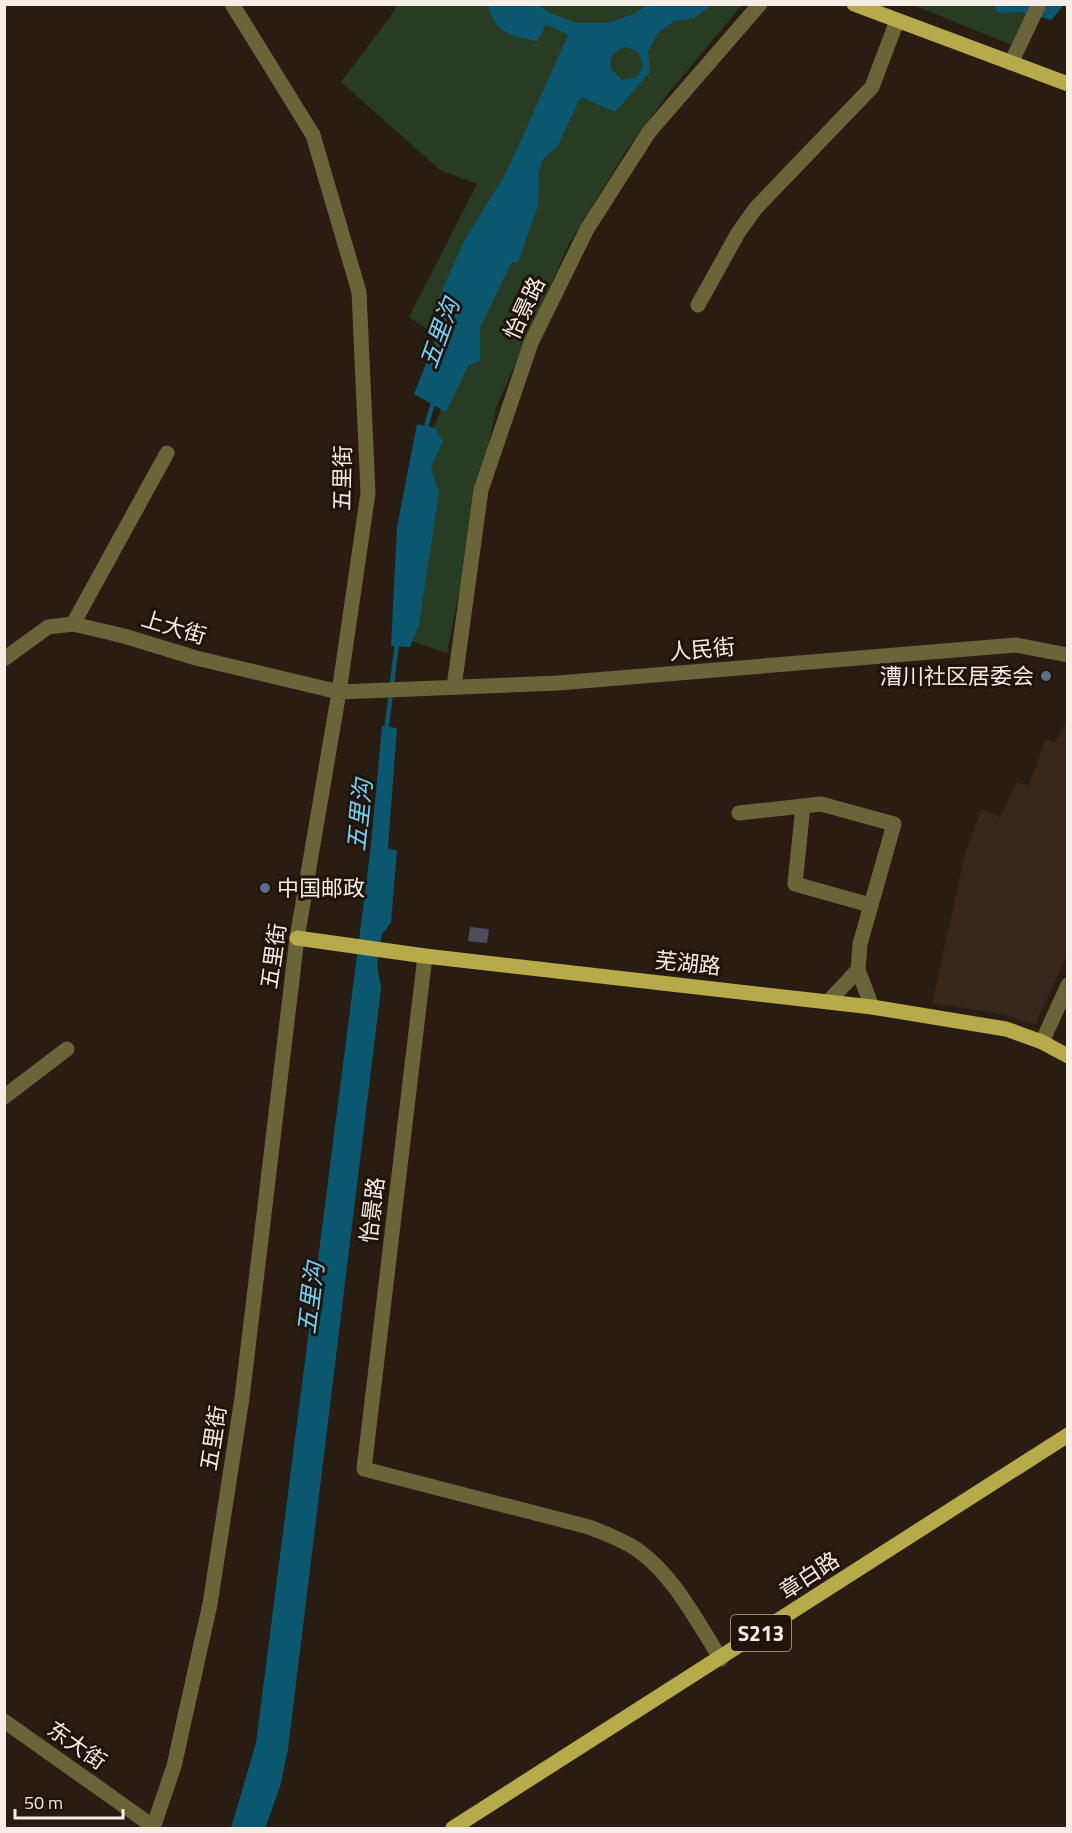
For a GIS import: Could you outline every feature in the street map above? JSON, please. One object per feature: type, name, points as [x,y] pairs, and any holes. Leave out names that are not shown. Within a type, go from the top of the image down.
[{"type":"main road","points":[[854,4],[1068,84]]},
{"type":"main road","name":"芜湖路","points":[[297,938],[425,956],[872,1007],[1006,1029],[1042,1041],[1068,1056]]},
{"type":"main road","name":"章白路","points":[[453,1828],[721,1659],[1068,1435]]},
{"type":"street","name":"五里街","points":[[153,1828],[174,1766],[210,1604],[242,1398],[297,938],[339,692],[368,493],[359,292],[314,135],[232,4]]},
{"type":"street","name":"怡景路","points":[[454,687],[481,490],[531,343],[587,230],[649,132],[760,4]]},
{"type":"street","points":[[1011,63],[1039,4]]},
{"type":"street","points":[[699,305],[738,232],[755,209],[872,87],[897,21]]},
{"type":"street","points":[[73,624],[167,453]]},
{"type":"street","name":"上大街","points":[[4,659],[48,627],[73,624],[124,636],[196,658],[339,692]]},
{"type":"street","name":"人民街","points":[[339,692],[558,683],[1016,645],[1068,655]]},
{"type":"street","points":[[739,813],[821,804],[894,824],[860,944],[858,970],[872,1007]]},
{"type":"street","points":[[803,806],[795,884],[870,905]]},
{"type":"street","name":"怡景路","points":[[425,956],[363,1469],[589,1527],[621,1540],[647,1557],[666,1577],[721,1659]]},
{"type":"street","points":[[828,1002],[858,970]]},
{"type":"street","points":[[1042,1041],[1068,984]]},
{"type":"street","points":[[4,1097],[67,1049]]},
{"type":"street","name":"东大街","points":[[4,1721],[153,1828]]},
{"type":"shaded area","points":[[1066,721],[1067,955],[1035,1025],[1002,1014],[932,1003],[965,854],[981,809],[1000,817],[1017,782],[1028,786],[1046,740],[1055,743]]},
{"type":"green space","points":[[396,5],[742,5],[671,90],[626,151],[568,245],[496,408],[447,653],[402,638],[429,441],[462,353],[409,317],[477,184],[440,170],[341,82],[395,10]]},
{"type":"green space","points":[[913,5],[1032,5],[1019,48]]},
{"type":"water","points":[[488,5],[539,5],[548,12],[577,23],[608,23],[634,14],[647,5],[712,5],[694,18],[674,21],[657,34],[648,52],[650,72],[615,112],[581,97],[557,147],[543,159],[539,170],[538,205],[518,263],[512,262],[480,327],[480,361],[468,366],[446,412],[414,394],[436,338],[429,332],[436,304],[464,241],[507,171],[568,35],[546,24],[538,41],[520,38],[500,28]],"holes":[[[628,47],[638,52],[643,67],[637,77],[622,80],[611,69],[612,57],[616,51]]]},
{"type":"water","points":[[994,5],[1064,5],[1051,20],[1021,12],[998,13]]},
{"type":"water","points":[[417,424],[435,428],[443,441],[431,468],[439,492],[419,625],[410,647],[391,646],[397,527]]},
{"type":"water","points":[[382,726],[397,728],[388,848],[397,851],[391,923],[382,934],[377,964],[381,989],[288,1749],[280,1787],[265,1828],[231,1828],[256,1743],[371,846]]},
{"type":"building","points":[[470,927],[489,929],[487,943],[468,941]]},
{"type":"waterway","name":"五里沟","points":[[425,430],[434,400]]},
{"type":"waterway","name":"五里沟","points":[[386,733],[397,643]]},
{"type":"place","name":"漕川社区居委会","points":[[1046,676]]},
{"type":"place","name":"中国邮政","points":[[265,888]]}]
